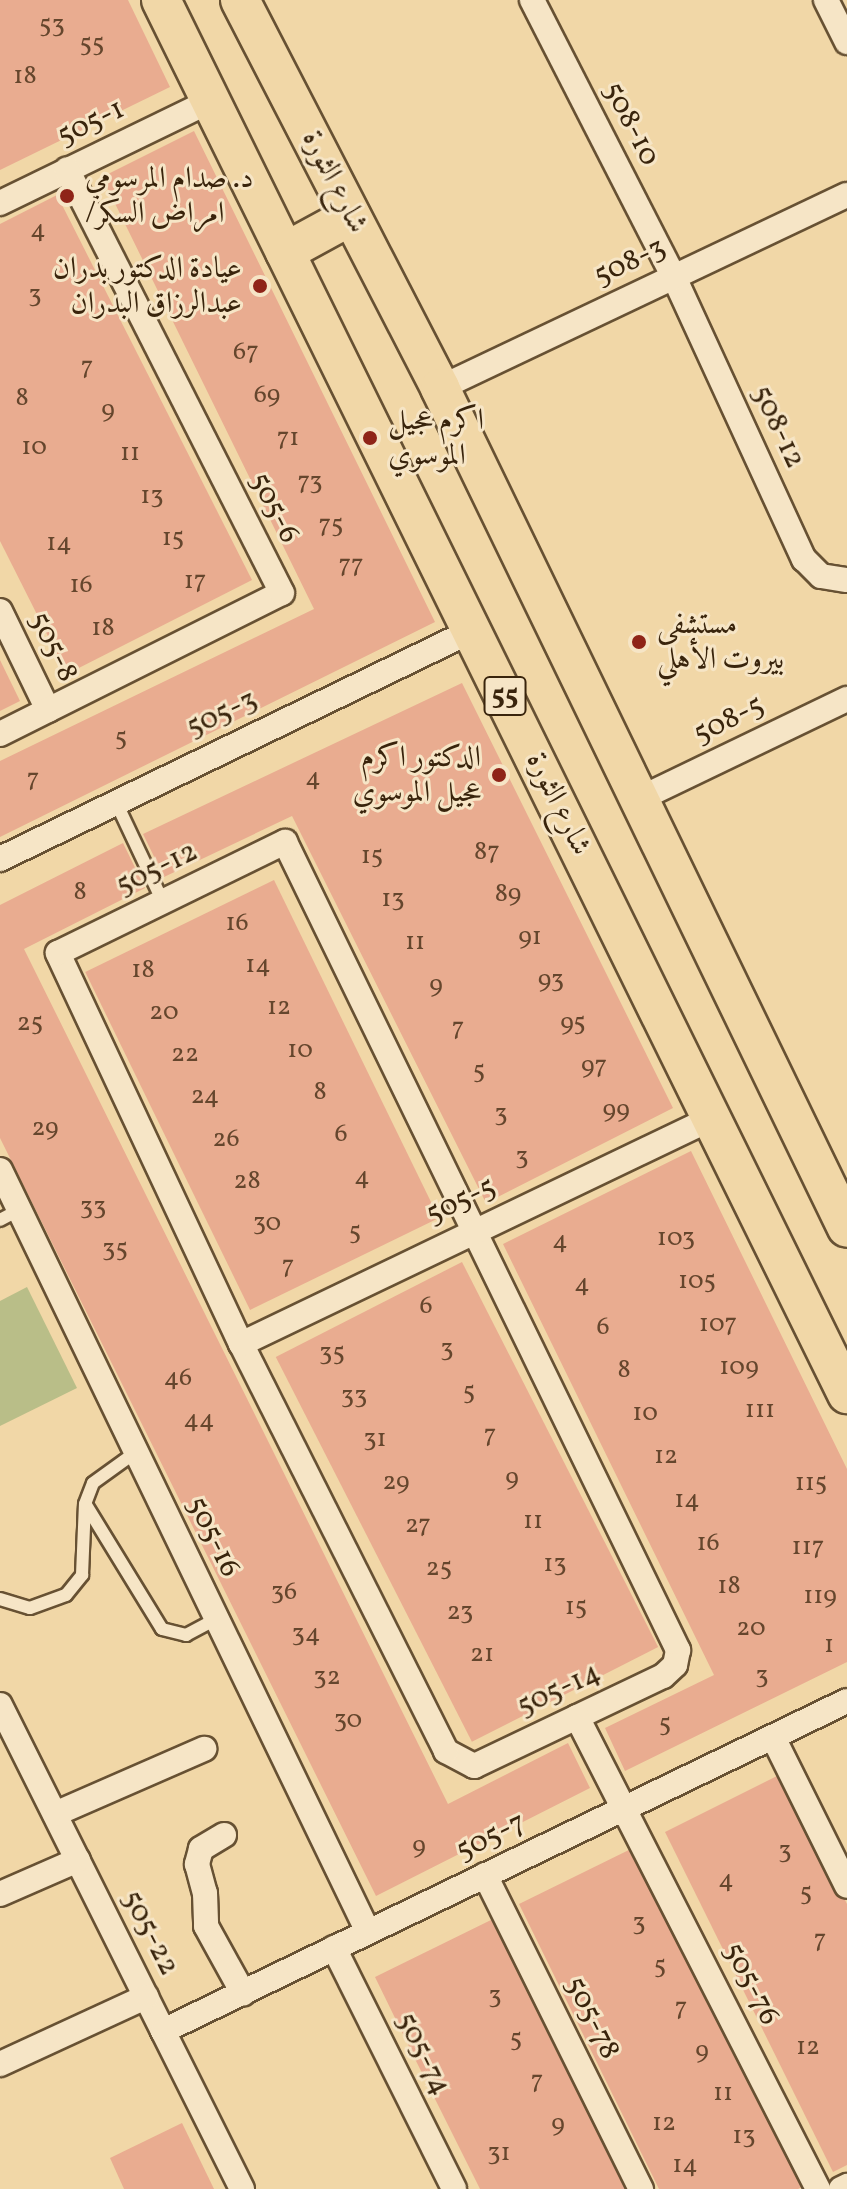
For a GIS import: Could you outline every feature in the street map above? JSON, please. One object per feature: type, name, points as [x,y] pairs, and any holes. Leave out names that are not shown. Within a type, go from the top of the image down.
[{"type":"main road","name":"شارع الثورة","points":[[161,0],[847,1394]]},
{"type":"main road","name":"شارع الثورة","points":[[240,0],[440,388],[845,1217]]},
{"type":"main road","points":[[285,252],[351,216]]},
{"type":"street","name":"508-10","points":[[532,0],[674,277]]},
{"type":"street","points":[[826,0],[847,42]]},
{"type":"street","name":"505-1","points":[[0,203],[210,101]]},
{"type":"street","name":"505-6","points":[[0,734],[282,593],[67,170]]},
{"type":"street","name":"508-3","points":[[440,388],[847,195]]},
{"type":"street","name":"508-12","points":[[674,277],[804,559],[821,576],[847,580]]},
{"type":"street","name":"505-8","points":[[0,611],[48,710]]},
{"type":"street","name":"505-3","points":[[0,859],[115,800],[473,630]]},
{"type":"street","name":"508-5","points":[[639,799],[847,699]]},
{"type":"street","name":"505-12","points":[[241,1344],[58,953],[285,842],[471,1232]]},
{"type":"street","name":"505-5","points":[[241,1344],[710,1119]]},
{"type":"street","name":"505-16","points":[[0,1170],[10,1215],[136,1452],[368,1932]]},
{"type":"street","name":"505-14","points":[[241,1344],[446,1751],[459,1763],[474,1766],[663,1676],[675,1665],[678,1650],[471,1232]]},
{"type":"street","name":"505-7","points":[[163,2031],[847,1701]]},
{"type":"street","name":"505-22","points":[[0,1705],[242,2189]]},
{"type":"street","name":"505-76","points":[[577,1717],[818,2189]]},
{"type":"street","points":[[773,1737],[847,1886]]},
{"type":"street","points":[[55,1814],[204,1749]]},
{"type":"street","points":[[224,1835],[201,1849],[197,1864],[205,1893],[206,1926],[243,1993]]},
{"type":"street","points":[[0,1894],[78,1860]]},
{"type":"street","name":"505-78","points":[[485,1875],[641,2189]]},
{"type":"street","name":"505-74","points":[[334,1948],[454,2189]]},
{"type":"street","points":[[0,2064],[146,1997]]},
{"type":"street","points":[[841,2189],[847,2186]]},
{"type":"lane","points":[[115,800],[163,902]]},
{"type":"lane","points":[[0,1599],[30,1608],[66,1595],[82,1575],[85,1504],[98,1475],[136,1452]]},
{"type":"lane","points":[[85,1504],[162,1629],[186,1635],[216,1619]]},
{"type":"green space","points":[[27,1287],[77,1388],[0,1426],[0,1301]]},
{"type":"building","points":[[0,0],[128,0],[170,87],[0,170]]},
{"type":"building","points":[[194,131],[435,622],[0,837],[0,761],[314,609],[102,177]]},
{"type":"building","points":[[57,195],[252,580],[67,674],[0,541],[0,224]]},
{"type":"building","points":[[0,660],[20,701],[0,711]]},
{"type":"building","points":[[462,683],[673,1108],[486,1203],[292,816],[164,877],[143,834]]},
{"type":"building","points":[[123,843],[145,888],[24,949],[448,1804],[568,1743],[590,1788],[376,1896],[0,1138],[0,905]]},
{"type":"building","points":[[274,880],[439,1218],[250,1310],[85,972]]},
{"type":"building","points":[[691,1151],[847,1469],[847,1662],[625,1771],[605,1728],[714,1675],[503,1244]]},
{"type":"building","points":[[462,1262],[658,1647],[472,1742],[276,1357]]},
{"type":"building","points":[[783,1773],[847,1904],[847,2165],[833,2172],[665,1832]]},
{"type":"building","points":[[637,1846],[804,2186],[798,2189],[659,2189],[519,1904]]},
{"type":"building","points":[[493,1919],[627,2189],[480,2189],[417,2063],[375,1977]]},
{"type":"building","points":[[182,2123],[214,2189],[124,2189],[110,2158]]},
{"type":"place","name":"د. صدام المرسومي /امراض السكر","points":[[67,196]]},
{"type":"place","name":"عيادة الدكتور بدران عبدالرزاق البدران","points":[[260,286]]},
{"type":"place","name":"اكرم عجيل الموسوي","points":[[370,438]]},
{"type":"place","name":"مستشفى بيروت الأهلي","points":[[639,642]]},
{"type":"place","name":"الدكتور اكرم عجيل الموسوي","points":[[499,775]]}]
